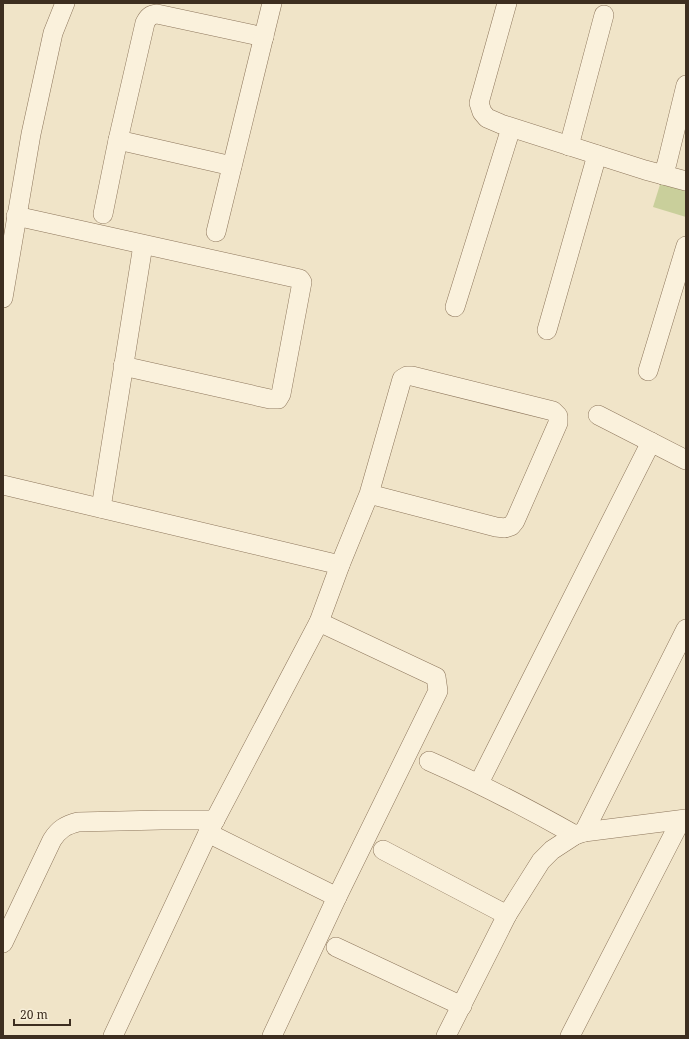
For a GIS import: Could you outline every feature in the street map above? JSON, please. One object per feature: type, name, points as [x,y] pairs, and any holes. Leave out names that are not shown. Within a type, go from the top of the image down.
[{"type":"street","points":[[3,298],[31,134],[53,33],[65,3]]},
{"type":"street","points":[[216,232],[272,3]]},
{"type":"street","points":[[507,3],[479,102],[482,112],[486,118],[511,128],[662,175],[686,181]]},
{"type":"street","points":[[103,214],[118,140],[145,23],[150,15],[157,14],[264,37]]},
{"type":"street","points":[[569,146],[604,15]]},
{"type":"street","points":[[662,175],[669,156],[686,85]]},
{"type":"street","points":[[455,307],[511,128]]},
{"type":"street","points":[[118,140],[232,166]]},
{"type":"street","points":[[547,330],[597,155]]},
{"type":"street","points":[[16,216],[300,279],[302,282],[281,394],[278,399],[270,399],[123,366]]},
{"type":"street","points":[[101,508],[143,245]]},
{"type":"street","points":[[648,371],[686,246]]},
{"type":"street","points":[[113,1036],[212,826],[319,622],[369,494],[402,379],[407,376],[412,376],[553,411],[558,416],[558,423],[515,521],[511,526],[505,528],[496,527],[369,494]]},
{"type":"street","points":[[598,415],[686,460]]},
{"type":"street","points":[[479,783],[651,442]]},
{"type":"street","points":[[3,485],[340,565]]},
{"type":"street","points":[[272,1036],[337,897],[438,691],[436,677],[319,622]]},
{"type":"street","points":[[580,834],[686,629]]},
{"type":"street","points":[[428,761],[479,783],[580,834]]},
{"type":"street","points":[[3,943],[52,840],[60,829],[68,824],[78,822],[162,820],[212,826],[337,897]]},
{"type":"street","points":[[446,1036],[507,915],[541,861],[552,850],[580,834],[683,820]]},
{"type":"street","points":[[570,1036],[683,820]]},
{"type":"street","points":[[383,850],[507,915]]},
{"type":"street","points":[[336,947],[462,1006]]},
{"type":"green space","points":[[663,175],[686,181],[686,217],[653,207]]}]
